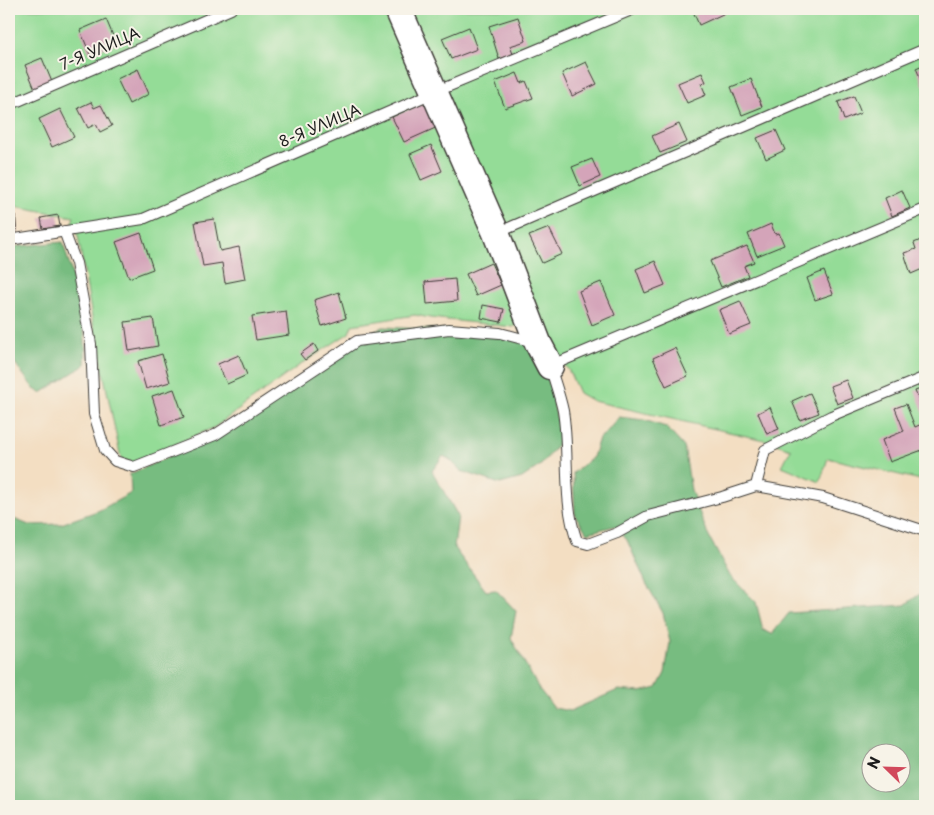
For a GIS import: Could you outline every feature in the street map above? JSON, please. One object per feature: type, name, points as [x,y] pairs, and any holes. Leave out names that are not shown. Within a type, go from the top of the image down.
[{"type":"street","points":[[398,9],[496,233],[538,343],[550,366]]},
{"type":"lane","name":"7-Я УЛИЦА","points":[[9,105],[231,9]]},
{"type":"lane","name":"8-Я УЛИЦА","points":[[9,240],[142,218],[634,9]]},
{"type":"lane","points":[[496,233],[925,49]]},
{"type":"lane","points":[[925,209],[550,366],[563,410],[568,496],[573,529],[578,541],[588,544],[617,533],[648,516],[756,486],[823,498],[925,531]]},
{"type":"lane","points":[[64,230],[76,263],[91,344],[94,414],[105,450],[115,461],[134,467],[215,435],[357,341],[449,329],[500,333],[538,343]]},
{"type":"lane","points":[[756,486],[765,450],[831,416],[925,377]]},
{"type":"green space","points":[[9,9],[925,9],[925,481],[828,458],[820,482],[782,466],[791,449],[764,440],[593,401],[579,393],[568,369],[555,358],[525,322],[513,327],[415,315],[352,325],[349,333],[297,367],[215,427],[133,463],[121,459],[93,323],[78,236],[72,222],[74,217],[9,205]]},
{"type":"green space","points":[[63,242],[76,287],[82,318],[85,365],[41,393],[34,389],[9,355],[9,247]]},
{"type":"green space","points":[[383,327],[449,330],[526,341],[546,369],[560,433],[558,444],[541,465],[522,478],[500,484],[461,471],[449,459],[443,456],[432,471],[458,516],[454,548],[486,591],[496,590],[516,611],[511,638],[539,689],[554,708],[570,711],[618,690],[640,692],[657,688],[665,673],[670,642],[663,613],[646,583],[627,540],[615,526],[587,533],[575,515],[573,473],[593,457],[599,438],[605,434],[619,417],[644,420],[666,427],[684,447],[691,490],[708,535],[730,576],[756,602],[763,630],[772,634],[789,613],[905,605],[925,590],[925,806],[9,806],[9,517],[29,525],[61,524],[100,510],[131,493],[130,474],[235,427],[345,346]]},
{"type":"building","points":[[692,9],[723,9],[725,13],[699,25]]},
{"type":"building","points":[[518,17],[526,41],[510,46],[513,54],[499,59],[489,26]]},
{"type":"building","points":[[106,19],[116,43],[90,54],[80,30]]},
{"type":"building","points":[[469,27],[477,49],[451,59],[442,38]]},
{"type":"building","points":[[42,58],[52,82],[35,89],[25,65]]},
{"type":"building","points":[[586,62],[597,84],[572,96],[562,73]]},
{"type":"building","points":[[925,64],[925,86],[924,87],[916,68]]},
{"type":"building","points":[[138,69],[149,94],[129,104],[117,79]]},
{"type":"building","points":[[517,73],[521,83],[526,81],[533,98],[505,108],[495,82]]},
{"type":"building","points":[[702,73],[706,82],[701,83],[706,95],[687,103],[678,83]]},
{"type":"building","points":[[751,79],[762,107],[742,115],[731,87]]},
{"type":"building","points":[[854,96],[861,113],[844,120],[838,102]]},
{"type":"building","points":[[429,100],[440,126],[404,142],[392,117]]},
{"type":"building","points":[[91,102],[94,108],[101,105],[112,126],[100,132],[96,124],[88,128],[78,108]]},
{"type":"building","points":[[60,109],[74,137],[52,147],[39,119]]},
{"type":"building","points":[[679,124],[687,142],[660,153],[652,136]]},
{"type":"building","points":[[776,130],[785,150],[766,159],[757,138]]},
{"type":"building","points":[[431,145],[442,171],[421,180],[410,154]]},
{"type":"building","points":[[592,159],[600,177],[580,186],[572,167]]},
{"type":"building","points":[[902,190],[910,208],[892,216],[885,198]]},
{"type":"building","points":[[15,210],[17,234],[9,234],[9,211]]},
{"type":"building","points":[[58,215],[60,226],[43,229],[41,218]]},
{"type":"building","points":[[214,219],[220,251],[239,247],[245,279],[225,283],[222,263],[203,266],[195,222]]},
{"type":"building","points":[[771,224],[775,234],[779,233],[784,245],[757,256],[748,234]]},
{"type":"building","points":[[549,228],[562,254],[542,263],[529,236]]},
{"type":"building","points":[[141,233],[153,269],[129,278],[116,242]]},
{"type":"building","points":[[925,238],[925,268],[911,274],[904,253],[916,249],[914,243]]},
{"type":"building","points":[[747,246],[754,262],[744,266],[748,276],[721,287],[710,261]]},
{"type":"building","points":[[655,261],[665,285],[645,293],[636,269]]},
{"type":"building","points":[[491,263],[501,285],[476,296],[466,274]]},
{"type":"building","points":[[824,271],[833,294],[815,300],[807,278]]},
{"type":"building","points":[[455,279],[457,301],[427,304],[425,282]]},
{"type":"building","points":[[601,282],[615,315],[592,325],[579,291]]},
{"type":"building","points":[[339,292],[346,318],[322,326],[314,300]]},
{"type":"building","points":[[740,301],[751,325],[729,334],[719,310]]},
{"type":"building","points":[[483,305],[504,309],[501,322],[481,318]]},
{"type":"building","points":[[286,311],[289,335],[256,340],[252,316]]},
{"type":"building","points":[[153,318],[158,346],[129,351],[125,322]]},
{"type":"building","points":[[314,344],[318,351],[305,360],[300,354]]},
{"type":"building","points":[[675,348],[688,376],[666,386],[653,358]]},
{"type":"building","points":[[162,354],[170,382],[146,389],[138,361]]},
{"type":"building","points":[[239,355],[247,375],[227,384],[218,364]]},
{"type":"building","points":[[846,380],[853,398],[837,404],[830,386]]},
{"type":"building","points":[[925,387],[925,416],[915,391]]},
{"type":"building","points":[[174,389],[184,417],[161,425],[152,396]]},
{"type":"building","points":[[810,393],[819,413],[800,420],[792,401]]},
{"type":"building","points":[[906,404],[915,427],[924,423],[925,449],[890,462],[882,440],[904,431],[895,408]]},
{"type":"building","points":[[770,407],[779,429],[767,434],[758,413]]}]
